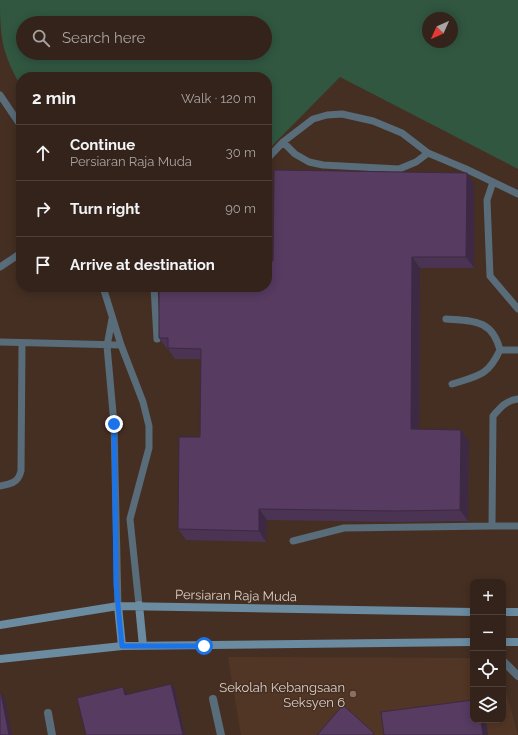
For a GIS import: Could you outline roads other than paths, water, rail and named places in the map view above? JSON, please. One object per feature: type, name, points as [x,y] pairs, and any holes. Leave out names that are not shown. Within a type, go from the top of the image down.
[{"type":"main road","name":"Persiaran Raja Muda","points":[[0,625],[118,606],[139,605],[470,612]]},
{"type":"main road","points":[[139,605],[143,646]]},
{"type":"main road","points":[[118,606],[122,646]]},
{"type":"main road","points":[[506,612],[518,612]]},
{"type":"main road","points":[[0,660],[122,646],[470,642]]},
{"type":"main road","points":[[506,642],[518,642]]},
{"type":"street","points":[[506,664],[518,676]]},
{"type":"street","points":[[213,699],[221,735]]},
{"type":"street","points":[[48,713],[52,735]]},
{"type":"lane","points":[[0,96],[16,119]]},
{"type":"lane","points":[[272,154],[283,142],[314,119],[327,115],[342,114],[373,121],[402,132],[428,153],[518,194]]},
{"type":"lane","points":[[283,142],[295,154],[309,162],[323,165],[399,169],[416,162],[428,153]]},
{"type":"lane","points":[[493,182],[487,200],[490,276],[518,309]]},
{"type":"lane","points":[[0,267],[16,256]]},
{"type":"lane","points":[[104,292],[121,345],[143,402],[149,426],[149,448],[130,519],[139,605]]},
{"type":"lane","points":[[154,292],[157,339]]},
{"type":"lane","points":[[112,319],[107,346],[114,424],[118,606]]},
{"type":"lane","points":[[446,319],[476,321],[486,326],[497,339],[500,350],[494,365],[481,375],[452,384]]},
{"type":"lane","points":[[0,342],[107,346],[121,345]]},
{"type":"lane","points":[[0,486],[13,484],[19,478],[21,471],[22,342]]},
{"type":"lane","points":[[500,350],[518,350]]},
{"type":"lane","points":[[492,526],[493,416],[503,404],[518,399]]},
{"type":"lane","points":[[293,541],[344,528],[518,526]]},
{"type":"place","name":"Sekolah Kebangsaan Seksyen 6","points":[[353,694]]}]
